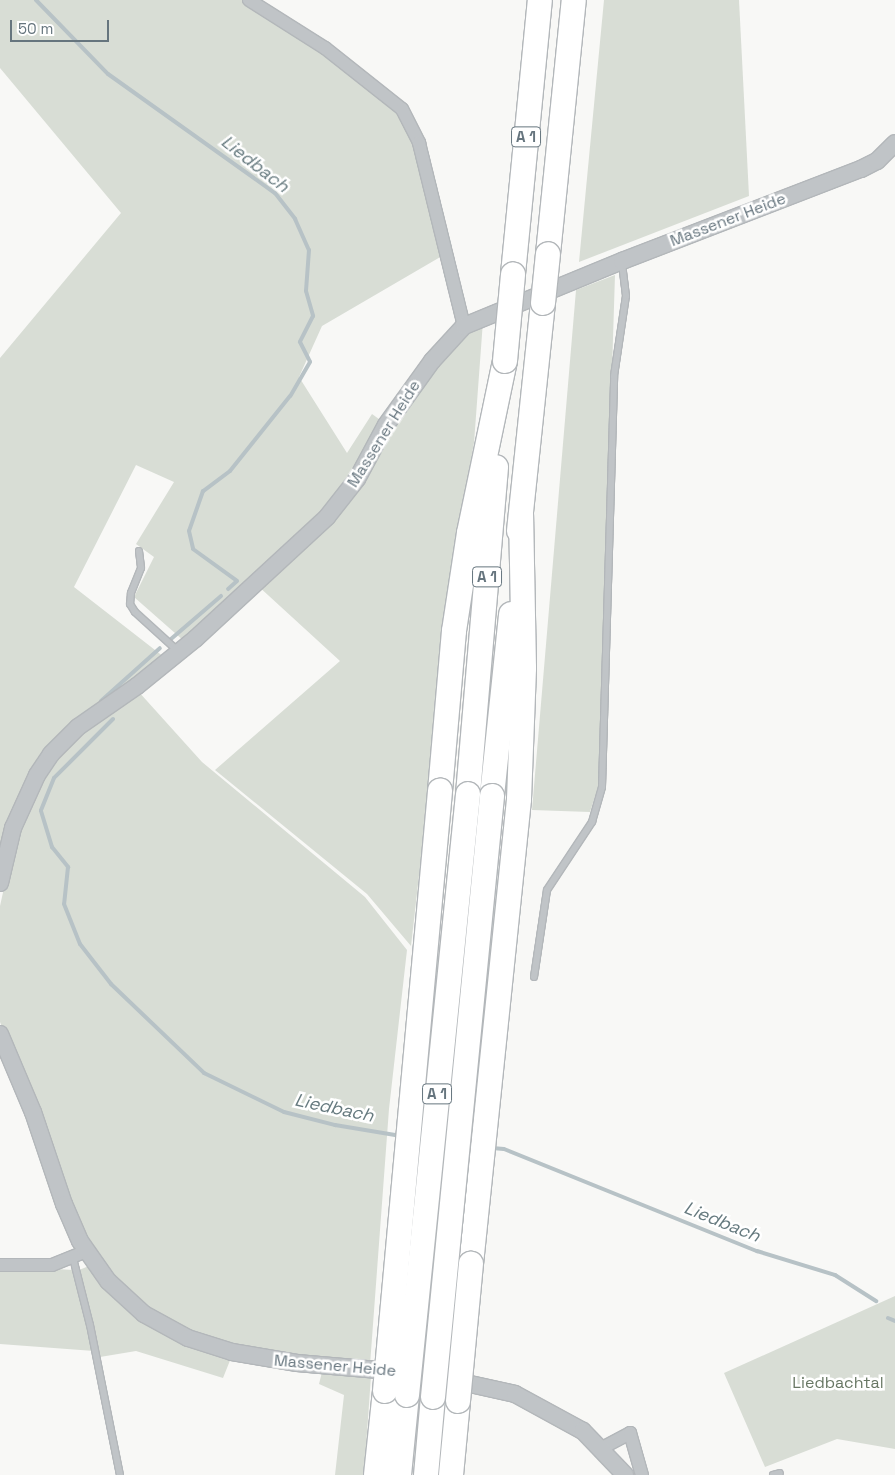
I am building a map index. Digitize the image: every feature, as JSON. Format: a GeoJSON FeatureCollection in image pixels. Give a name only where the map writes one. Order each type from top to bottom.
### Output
{"type":"FeatureCollection","features":[{"type":"Feature","properties":{"kind":"highway","name":"A 1"},"geometry":{"type":"LineString","coordinates":[[399,1475],[396,1393],[468,794],[505,360],[540,0]]}},
{"type":"Feature","properties":{"kind":"highway","name":"A 1"},"geometry":{"type":"LineString","coordinates":[[426,1475],[492,796],[574,0]]}},
{"type":"Feature","properties":{"kind":"highway"},"geometry":{"type":"LineString","coordinates":[[376,1475],[396,1393],[440,791],[454,631],[469,533],[505,360]]}},
{"type":"Feature","properties":{"kind":"highway"},"geometry":{"type":"LineString","coordinates":[[451,1475],[519,799],[524,668],[521,515]]}},
{"type":"Feature","properties":{"kind":"street"},"geometry":{"type":"LineString","coordinates":[[249,0],[325,48],[402,109],[419,143],[464,326]]}},
{"type":"Feature","properties":{"kind":"street","name":"Massener Heide"},"geometry":{"type":"LineString","coordinates":[[0,883],[13,828],[37,775],[51,754],[78,727],[179,652],[344,498],[403,401],[432,361],[464,326],[622,261],[861,169],[877,161],[895,143]]}},
{"type":"Feature","properties":{"kind":"street","name":"Massener Heide"},"geometry":{"type":"LineString","coordinates":[[0,1034],[33,1112],[80,1255],[131,1304],[160,1325],[188,1338],[264,1359],[425,1374],[490,1386],[536,1403],[563,1418],[602,1448],[625,1475]]}},
{"type":"Feature","properties":{"kind":"street"},"geometry":{"type":"LineString","coordinates":[[0,1264],[37,1266],[80,1255]]}},
{"type":"Feature","properties":{"kind":"street"},"geometry":{"type":"LineString","coordinates":[[602,1448],[630,1433],[642,1475]]}},
{"type":"Feature","properties":{"kind":"lane"},"geometry":{"type":"LineString","coordinates":[[534,977],[547,890],[592,822],[602,787],[614,376],[626,296],[622,261]]}},
{"type":"Feature","properties":{"kind":"lane"},"geometry":{"type":"LineString","coordinates":[[139,550],[141,568],[131,593],[130,604],[135,612],[179,652]]}},
{"type":"Feature","properties":{"kind":"lane","name":"Massener Heide"},"geometry":{"type":"LineString","coordinates":[[80,1255],[90,1325],[120,1475]]}},
{"type":"Feature","properties":{"kind":"green space"},"geometry":{"type":"Polygon","coordinates":[[[0,0],[243,0],[323,50],[400,110],[408,127],[442,256],[322,326],[299,377],[347,453],[372,414],[383,422],[341,495],[184,641],[134,597],[154,557],[136,544],[174,482],[136,465],[74,587],[164,657],[46,750],[0,864],[0,358],[121,213],[0,68],[0,0]]]}},
{"type":"Feature","properties":{"kind":"green space"},"geometry":{"type":"Polygon","coordinates":[[[604,0],[739,0],[749,196],[579,262],[604,0]]]}},
{"type":"Feature","properties":{"kind":"green space"},"geometry":{"type":"Polygon","coordinates":[[[615,275],[599,784],[590,812],[532,810],[576,290],[615,275]]]}},
{"type":"Feature","properties":{"kind":"green space"},"geometry":{"type":"Polygon","coordinates":[[[483,321],[474,443],[458,532],[411,946],[367,894],[215,770],[340,661],[257,585],[329,521],[390,428],[449,348],[483,321]]]}},
{"type":"Feature","properties":{"kind":"green space"},"geometry":{"type":"Polygon","coordinates":[[[138,691],[202,762],[365,897],[407,950],[389,1109],[370,1365],[265,1353],[190,1332],[147,1308],[121,1286],[89,1248],[0,1022],[0,906],[17,829],[41,778],[81,732],[138,691]]]}},
{"type":"Feature","properties":{"kind":"green space"},"geometry":{"type":"Polygon","coordinates":[[[0,1266],[74,1270],[94,1351],[0,1344],[0,1266]]]}},
{"type":"Feature","properties":{"kind":"green space"},"geometry":{"type":"Polygon","coordinates":[[[89,1266],[139,1319],[162,1333],[231,1358],[223,1378],[136,1351],[100,1357],[79,1270],[89,1266]]]}},
{"type":"Feature","properties":{"kind":"green space","name":"Liedbachtal"},"geometry":{"type":"Polygon","coordinates":[[[895,1296],[895,1449],[837,1439],[765,1467],[724,1373],[895,1296]]]}},
{"type":"Feature","properties":{"kind":"green space"},"geometry":{"type":"Polygon","coordinates":[[[322,1372],[371,1376],[364,1475],[335,1475],[344,1395],[319,1384],[322,1372]]]}},
{"type":"Feature","properties":{"kind":"waterway","name":"Liedbach"},"geometry":{"type":"LineString","coordinates":[[36,0],[108,74],[275,193],[295,219],[309,250],[306,291],[313,316],[300,342],[310,362],[290,396],[230,471],[203,491],[189,531],[193,549],[237,581],[228,589]]}},
{"type":"Feature","properties":{"kind":"waterway","name":"Liedbach"},"geometry":{"type":"LineString","coordinates":[[171,639],[221,596]]}},
{"type":"Feature","properties":{"kind":"waterway","name":"Liedbach"},"geometry":{"type":"LineString","coordinates":[[101,701],[160,648]]}},
{"type":"Feature","properties":{"kind":"waterway","name":"Liedbach"},"geometry":{"type":"LineString","coordinates":[[113,719],[54,778],[41,811],[52,847],[68,867],[64,904],[80,944],[111,984],[204,1073],[284,1112],[335,1125],[401,1136]]}},
{"type":"Feature","properties":{"kind":"waterway","name":"Liedbach"},"geometry":{"type":"LineString","coordinates":[[492,1148],[504,1149],[757,1251],[835,1275],[876,1301]]}},
{"type":"Feature","properties":{"kind":"waterway","name":"Liedbach"},"geometry":{"type":"LineString","coordinates":[[888,1318],[895,1321]]}}]}
